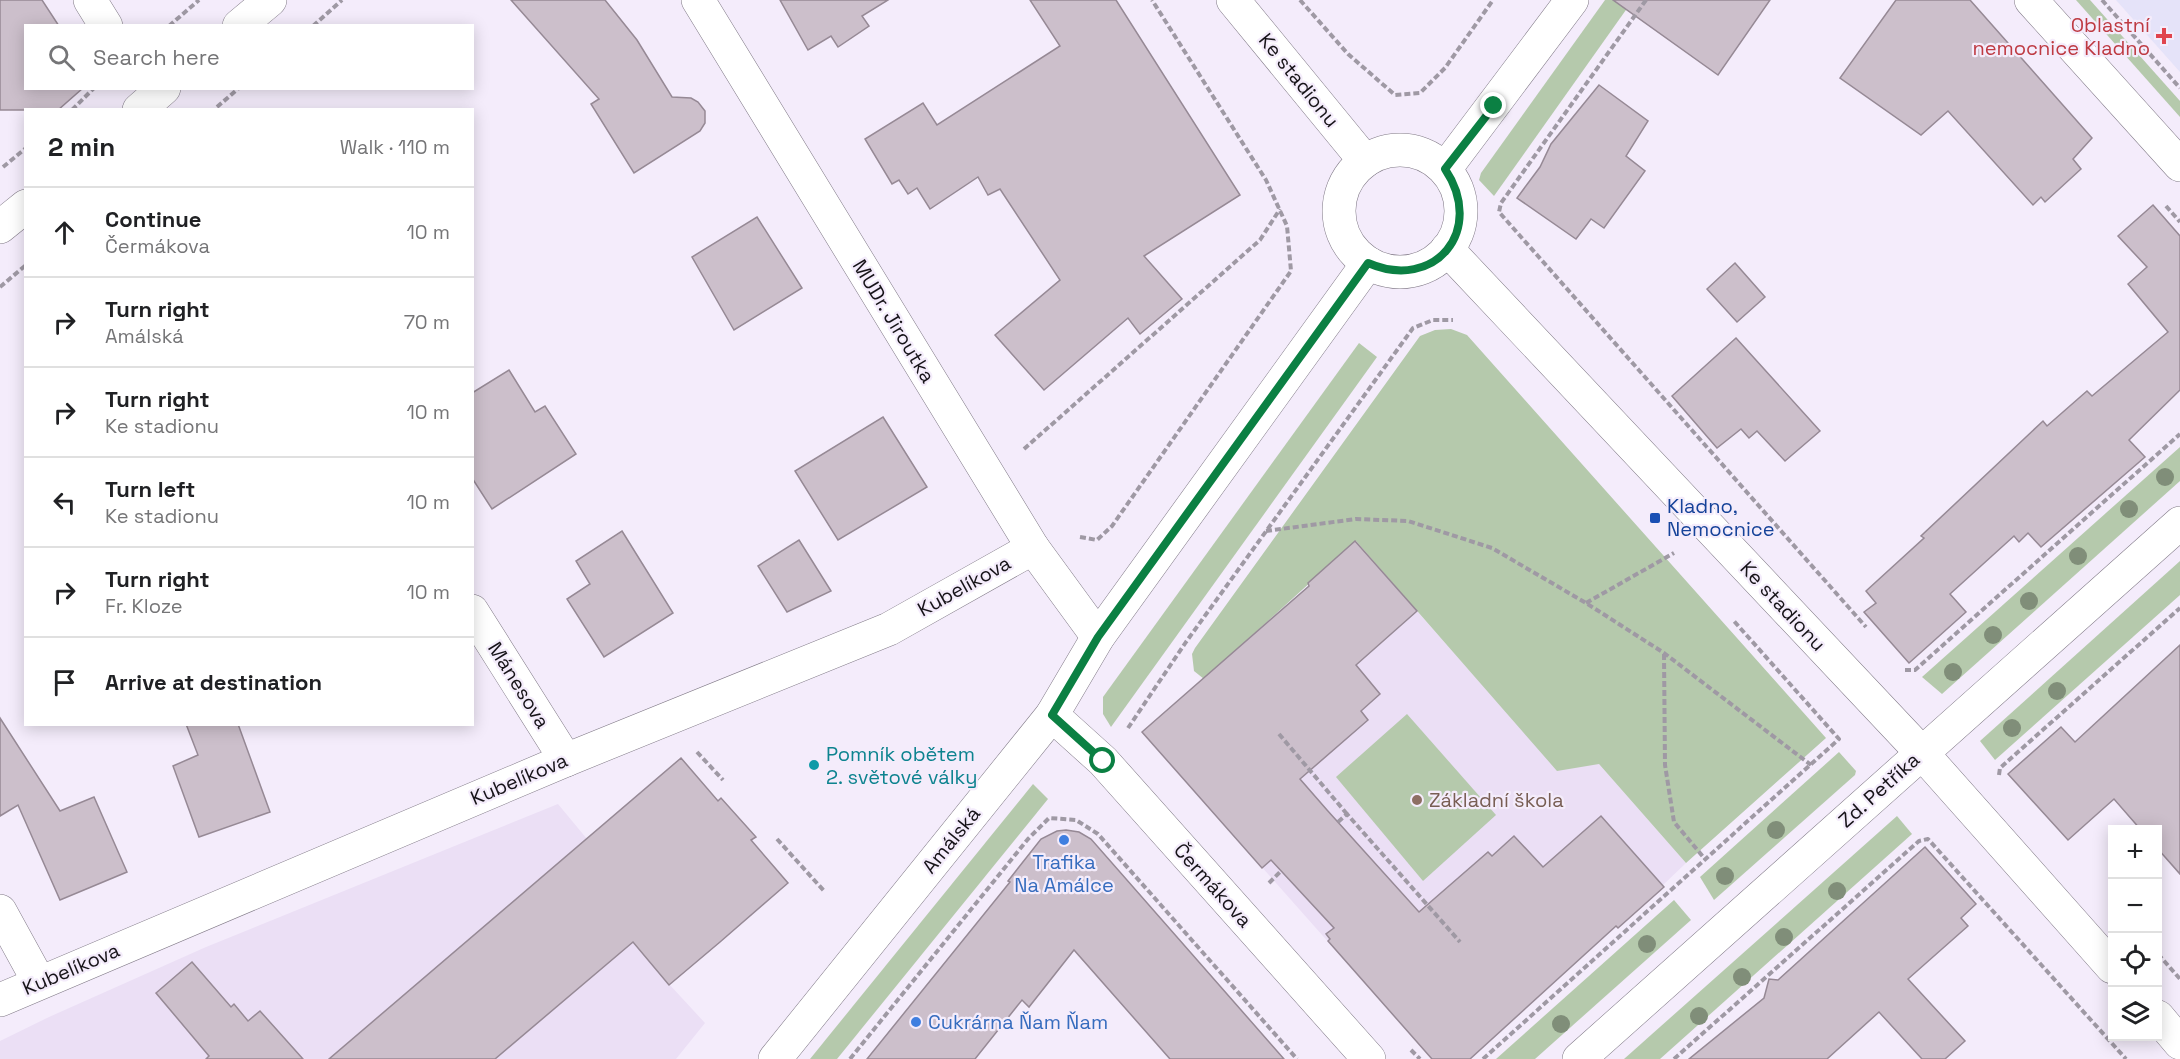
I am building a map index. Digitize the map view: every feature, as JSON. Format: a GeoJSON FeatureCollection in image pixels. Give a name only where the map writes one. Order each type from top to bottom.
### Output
{"type":"FeatureCollection","features":[{"type":"Feature","properties":{"kind":"street"},"geometry":{"type":"LineString","coordinates":[[90,0],[105,24]]}},
{"type":"Feature","properties":{"kind":"street"},"geometry":{"type":"LineString","coordinates":[[241,24],[270,0]]}},
{"type":"Feature","properties":{"kind":"street","name":"MUDr. Jiroutka"},"geometry":{"type":"LineString","coordinates":[[698,0],[1033,548],[1098,637]]}},
{"type":"Feature","properties":{"kind":"street","name":"Ke stadionu"},"geometry":{"type":"LineString","coordinates":[[1233,0],[1365,160]]}},
{"type":"Feature","properties":{"kind":"street"},"geometry":{"type":"LineString","coordinates":[[1445,169],[1572,0]]}},
{"type":"Feature","properties":{"kind":"street"},"geometry":{"type":"LineString","coordinates":[[2031,0],[2180,165]]}},
{"type":"Feature","properties":{"kind":"street"},"geometry":{"type":"LineString","coordinates":[[1407,151],[1431,158],[1445,169],[1455,184],[1460,200],[1461,218],[1448,249],[1434,261],[1402,272],[1384,270],[1368,263],[1355,252],[1345,238],[1340,221],[1339,204],[1343,187],[1352,172],[1365,160],[1381,153],[1407,151]]}},
{"type":"Feature","properties":{"kind":"street"},"geometry":{"type":"LineString","coordinates":[[0,227],[24,208]]}},
{"type":"Feature","properties":{"kind":"street","name":"Ke stadionu"},"geometry":{"type":"LineString","coordinates":[[1448,249],[1921,752],[2108,962]]}},
{"type":"Feature","properties":{"kind":"street","name":"Amálská"},"geometry":{"type":"LineString","coordinates":[[775,1059],[1052,715],[1098,637],[1368,263]]}},
{"type":"Feature","properties":{"kind":"street","name":"Zd. Petříka"},"geometry":{"type":"LineString","coordinates":[[1579,1059],[2180,523]]}},
{"type":"Feature","properties":{"kind":"street","name":"Kubelíkova"},"geometry":{"type":"LineString","coordinates":[[0,1000],[566,759],[890,629],[1033,548]]}},
{"type":"Feature","properties":{"kind":"street","name":"Mánesova"},"geometry":{"type":"LineString","coordinates":[[474,614],[566,759]]}},
{"type":"Feature","properties":{"kind":"street","name":"Čermákova"},"geometry":{"type":"LineString","coordinates":[[1052,715],[1103,761],[1369,1059]]}},
{"type":"Feature","properties":{"kind":"street"},"geometry":{"type":"LineString","coordinates":[[0,911],[39,982]]}},
{"type":"Feature","properties":{"kind":"street"},"geometry":{"type":"LineString","coordinates":[[2162,1022],[2180,1042]]}},
{"type":"Feature","properties":{"kind":"path"},"geometry":{"type":"LineString","coordinates":[[171,24],[199,0]]}},
{"type":"Feature","properties":{"kind":"path"},"geometry":{"type":"LineString","coordinates":[[314,24],[342,0]]}},
{"type":"Feature","properties":{"kind":"path"},"geometry":{"type":"LineString","coordinates":[[1079,537],[1097,540],[1112,526],[1291,271],[1287,226],[1266,180],[1152,0]]}},
{"type":"Feature","properties":{"kind":"path"},"geometry":{"type":"LineString","coordinates":[[1300,0],[1348,54],[1395,95],[1420,93],[1445,68],[1493,0]]}},
{"type":"Feature","properties":{"kind":"path"},"geometry":{"type":"LineString","coordinates":[[1646,0],[1501,203],[1499,212],[1871,632]]}},
{"type":"Feature","properties":{"kind":"path"},"geometry":{"type":"LineString","coordinates":[[2103,0],[2180,88]]}},
{"type":"Feature","properties":{"kind":"path"},"geometry":{"type":"LineString","coordinates":[[74,108],[92,90]]}},
{"type":"Feature","properties":{"kind":"path"},"geometry":{"type":"LineString","coordinates":[[217,107],[237,90]]}},
{"type":"Feature","properties":{"kind":"path"},"geometry":{"type":"LineString","coordinates":[[0,170],[24,150]]}},
{"type":"Feature","properties":{"kind":"path"},"geometry":{"type":"LineString","coordinates":[[1024,449],[1260,240],[1280,208]]}},
{"type":"Feature","properties":{"kind":"path"},"geometry":{"type":"LineString","coordinates":[[0,287],[24,267]]}},
{"type":"Feature","properties":{"kind":"path"},"geometry":{"type":"LineString","coordinates":[[1131,734],[1127,729],[1265,531],[1413,328],[1433,321],[1454,320],[1464,325]]}},
{"type":"Feature","properties":{"kind":"path"},"geometry":{"type":"LineString","coordinates":[[1902,667],[1907,671],[1915,670],[2180,434]]}},
{"type":"Feature","properties":{"kind":"path"},"geometry":{"type":"LineString","coordinates":[[1265,531],[1356,519],[1408,521],[1492,548],[1586,603],[1664,653],[1811,765]]}},
{"type":"Feature","properties":{"kind":"path"},"geometry":{"type":"LineString","coordinates":[[1666,544],[1682,562]]}},
{"type":"Feature","properties":{"kind":"path"},"geometry":{"type":"LineString","coordinates":[[1586,603],[1674,553]]}},
{"type":"Feature","properties":{"kind":"path"},"geometry":{"type":"LineString","coordinates":[[2001,778],[2000,768],[2180,608]]}},
{"type":"Feature","properties":{"kind":"path"},"geometry":{"type":"LineString","coordinates":[[1483,1059],[1839,739],[1729,615]]}},
{"type":"Feature","properties":{"kind":"path"},"geometry":{"type":"LineString","coordinates":[[1664,653],[1665,765],[1674,822],[1705,859]]}},
{"type":"Feature","properties":{"kind":"path"},"geometry":{"type":"LineString","coordinates":[[1279,734],[1460,942]]}},
{"type":"Feature","properties":{"kind":"path"},"geometry":{"type":"LineString","coordinates":[[1338,822],[1347,814]]}},
{"type":"Feature","properties":{"kind":"path"},"geometry":{"type":"LineString","coordinates":[[850,1059],[1028,839],[1049,818],[1076,820],[1098,834],[1297,1059]]}},
{"type":"Feature","properties":{"kind":"path"},"geometry":{"type":"LineString","coordinates":[[777,839],[825,892]]}},
{"type":"Feature","properties":{"kind":"path"},"geometry":{"type":"LineString","coordinates":[[1674,1059],[1923,839],[1933,842],[2126,1059]]}},
{"type":"Feature","properties":{"kind":"path"},"geometry":{"type":"LineString","coordinates":[[1266,886],[1281,871]]}},
{"type":"Feature","properties":{"kind":"path"},"geometry":{"type":"LineString","coordinates":[[2162,960],[2180,980]]}},
{"type":"Feature","properties":{"kind":"path"},"geometry":{"type":"LineString","coordinates":[[1404,1042],[1420,1059]]}},
{"type":"Feature","properties":{"kind":"shaded area","name":"Oblastní nemocnice Kladno"},"geometry":{"type":"Polygon","coordinates":[[[2116,0],[2180,0],[2180,72],[2116,0]]]}},
{"type":"Feature","properties":{"kind":"shaded area","name":"Základní škola"},"geometry":{"type":"Polygon","coordinates":[[[1355,541],[1508,714],[1599,764],[1686,863],[1663,885],[1664,887],[1618,928],[1616,926],[1470,1059],[1432,1059],[1142,732],[1309,586],[1308,583],[1355,541]]]}},
{"type":"Feature","properties":{"kind":"shaded area"},"geometry":{"type":"Polygon","coordinates":[[[681,758],[717,800],[721,798],[756,837],[752,840],[788,883],[669,984],[705,1023],[676,1059],[0,1059],[0,1041],[49,1017],[206,947],[558,804],[587,839],[681,758]]]}},
{"type":"Feature","properties":{"kind":"green space"},"geometry":{"type":"Polygon","coordinates":[[[1605,0],[1633,0],[1494,196],[1479,180],[1481,173],[1605,0]]]}},
{"type":"Feature","properties":{"kind":"green space"},"geometry":{"type":"Polygon","coordinates":[[[2076,0],[2090,0],[2180,101],[2180,117],[2076,0]]]}},
{"type":"Feature","properties":{"kind":"green space"},"geometry":{"type":"Polygon","coordinates":[[[1451,329],[1467,335],[1826,738],[1686,863],[1599,764],[1557,771],[1356,541],[1204,679],[1194,671],[1192,654],[1195,648],[1420,336],[1435,330],[1451,329]]]}},
{"type":"Feature","properties":{"kind":"green space"},"geometry":{"type":"Polygon","coordinates":[[[1359,343],[1377,357],[1111,727],[1103,714],[1103,697],[1359,343]]]}},
{"type":"Feature","properties":{"kind":"green space"},"geometry":{"type":"Polygon","coordinates":[[[2180,447],[2180,481],[1942,694],[1922,677],[2180,447]]]}},
{"type":"Feature","properties":{"kind":"green space"},"geometry":{"type":"Polygon","coordinates":[[[2180,561],[2180,595],[1995,760],[1980,741],[2180,561]]]}},
{"type":"Feature","properties":{"kind":"green space"},"geometry":{"type":"Polygon","coordinates":[[[1407,714],[1496,815],[1423,881],[1336,777],[1407,714]]]}},
{"type":"Feature","properties":{"kind":"green space"},"geometry":{"type":"Polygon","coordinates":[[[1839,752],[1856,771],[1855,775],[1714,900],[1700,877],[1839,752]]]}},
{"type":"Feature","properties":{"kind":"green space"},"geometry":{"type":"Polygon","coordinates":[[[1033,784],[1048,799],[837,1059],[810,1059],[1033,784]]]}},
{"type":"Feature","properties":{"kind":"green space"},"geometry":{"type":"Polygon","coordinates":[[[1897,816],[1912,834],[1660,1059],[1624,1059],[1897,816]]]}},
{"type":"Feature","properties":{"kind":"green space"},"geometry":{"type":"Polygon","coordinates":[[[1674,900],[1691,920],[1535,1059],[1496,1059],[1674,900]]]}},
{"type":"Feature","properties":{"kind":"building"},"geometry":{"type":"Polygon","coordinates":[[[0,0],[42,0],[58,24],[24,24],[24,90],[81,90],[60,108],[0,110],[0,0]]]}},
{"type":"Feature","properties":{"kind":"building"},"geometry":{"type":"Polygon","coordinates":[[[511,0],[605,0],[637,40],[672,97],[691,98],[698,102],[705,111],[705,123],[700,131],[634,173],[591,104],[599,99],[511,0]]]}},
{"type":"Feature","properties":{"kind":"building"},"geometry":{"type":"Polygon","coordinates":[[[780,0],[888,0],[862,16],[869,26],[838,47],[831,36],[808,50],[780,0]]]}},
{"type":"Feature","properties":{"kind":"building"},"geometry":{"type":"Polygon","coordinates":[[[1030,0],[1116,0],[1240,195],[1144,256],[1182,299],[1140,334],[1128,318],[1044,390],[995,335],[1060,280],[1000,189],[988,195],[978,177],[930,209],[917,188],[908,194],[899,180],[892,184],[865,139],[923,103],[937,125],[1060,46],[1030,0]]]}},
{"type":"Feature","properties":{"kind":"building"},"geometry":{"type":"Polygon","coordinates":[[[1613,0],[1770,0],[1718,75],[1613,0]]]}},
{"type":"Feature","properties":{"kind":"building"},"geometry":{"type":"Polygon","coordinates":[[[1896,0],[1970,0],[2092,138],[2073,159],[2081,169],[2045,202],[2041,197],[2033,205],[1948,111],[1921,135],[1840,78],[1896,0]]]}},
{"type":"Feature","properties":{"kind":"building"},"geometry":{"type":"Polygon","coordinates":[[[1599,85],[1648,121],[1626,156],[1645,171],[1604,228],[1591,219],[1576,239],[1517,198],[1540,167],[1551,144],[1599,85]]]}},
{"type":"Feature","properties":{"kind":"building"},"geometry":{"type":"Polygon","coordinates":[[[2153,205],[2180,236],[2180,390],[2129,440],[2145,457],[2041,547],[2028,533],[2019,542],[2014,536],[1950,594],[1966,612],[1909,663],[1864,612],[1876,603],[1866,591],[1924,538],[1921,536],[2043,421],[2047,426],[2087,391],[2092,396],[2168,332],[2128,284],[2147,267],[2118,236],[2153,205]]]}},
{"type":"Feature","properties":{"kind":"building"},"geometry":{"type":"Polygon","coordinates":[[[757,217],[802,288],[734,330],[692,257],[757,217]]]}},
{"type":"Feature","properties":{"kind":"building"},"geometry":{"type":"Polygon","coordinates":[[[1735,263],[1765,297],[1737,322],[1707,289],[1735,263]]]}},
{"type":"Feature","properties":{"kind":"building"},"geometry":{"type":"Polygon","coordinates":[[[1736,338],[1820,431],[1785,461],[1757,431],[1749,438],[1741,429],[1717,448],[1672,396],[1736,338]]]}},
{"type":"Feature","properties":{"kind":"building"},"geometry":{"type":"Polygon","coordinates":[[[509,370],[535,412],[545,406],[576,454],[492,509],[474,481],[474,392],[509,370]]]}},
{"type":"Feature","properties":{"kind":"building"},"geometry":{"type":"Polygon","coordinates":[[[883,417],[927,487],[838,540],[795,471],[883,417]]]}},
{"type":"Feature","properties":{"kind":"building"},"geometry":{"type":"Polygon","coordinates":[[[622,531],[673,613],[604,657],[567,599],[590,584],[576,561],[622,531]]]}},
{"type":"Feature","properties":{"kind":"building"},"geometry":{"type":"Polygon","coordinates":[[[799,540],[831,591],[787,612],[758,566],[799,540]]]}},
{"type":"Feature","properties":{"kind":"building","name":"Základní škola"},"geometry":{"type":"Polygon","coordinates":[[[1355,541],[1417,611],[1356,665],[1380,694],[1361,711],[1368,720],[1300,779],[1327,810],[1419,912],[1488,852],[1492,856],[1514,836],[1543,867],[1601,816],[1664,887],[1618,928],[1616,926],[1470,1059],[1432,1059],[1328,941],[1330,939],[1326,934],[1334,928],[1271,860],[1262,868],[1142,732],[1309,586],[1308,583],[1355,541]]]}},
{"type":"Feature","properties":{"kind":"building"},"geometry":{"type":"Polygon","coordinates":[[[2180,645],[2180,874],[2162,854],[2162,825],[2137,825],[2114,799],[2068,840],[2008,774],[2061,727],[2075,742],[2180,645]]]}},
{"type":"Feature","properties":{"kind":"building"},"geometry":{"type":"Polygon","coordinates":[[[0,718],[60,811],[94,797],[127,872],[60,900],[18,805],[0,816],[0,718]]]}},
{"type":"Feature","properties":{"kind":"building"},"geometry":{"type":"Polygon","coordinates":[[[187,726],[239,726],[270,812],[199,837],[173,766],[198,755],[187,726]]]}},
{"type":"Feature","properties":{"kind":"building"},"geometry":{"type":"Polygon","coordinates":[[[681,758],[718,801],[721,798],[756,837],[751,840],[788,883],[720,942],[669,985],[633,942],[495,1059],[329,1059],[681,758]]]}},
{"type":"Feature","properties":{"kind":"building"},"geometry":{"type":"Polygon","coordinates":[[[1057,831],[1079,832],[1091,839],[1284,1059],[1170,1059],[1074,950],[1029,1007],[1022,1000],[975,1059],[867,1059],[1010,882],[1008,881],[1041,839],[1057,831]]]}},
{"type":"Feature","properties":{"kind":"building"},"geometry":{"type":"Polygon","coordinates":[[[1925,847],[1976,904],[1961,918],[1968,926],[1908,979],[1965,1041],[1945,1059],[1922,1059],[1879,1012],[1827,1059],[1689,1059],[1764,998],[1769,979],[1778,980],[1925,847]]]}},
{"type":"Feature","properties":{"kind":"building"},"geometry":{"type":"Polygon","coordinates":[[[192,962],[231,1007],[234,1004],[248,1021],[260,1011],[303,1059],[206,1059],[209,1056],[156,993],[192,962]]]}},
{"type":"Feature","properties":{"kind":"place","name":"Oblastní nemocnice Kladno"},"geometry":{"type":"Point","coordinates":[2164,36]}},
{"type":"Feature","properties":{"kind":"place","name":"Kladno, Nemocnice"},"geometry":{"type":"Point","coordinates":[1655,518]}},
{"type":"Feature","properties":{"kind":"place","name":"Pomník obětem 2. světové války"},"geometry":{"type":"Point","coordinates":[814,765]}},
{"type":"Feature","properties":{"kind":"place","name":"Základní škola"},"geometry":{"type":"Point","coordinates":[1417,800]}},
{"type":"Feature","properties":{"kind":"place","name":"Trafika Na Amálce"},"geometry":{"type":"Point","coordinates":[1064,840]}},
{"type":"Feature","properties":{"kind":"place","name":"Cukrárna Ňam Ňam"},"geometry":{"type":"Point","coordinates":[916,1022]}},
{"type":"Feature","properties":{"kind":"route"},"geometry":{"type":"LineString","coordinates":[[1103,761],[1052,715],[1098,637],[1368,263],[1384,270],[1402,272],[1434,261],[1448,249],[1461,218],[1460,200],[1455,184],[1445,169],[1494,106]]}}]}
